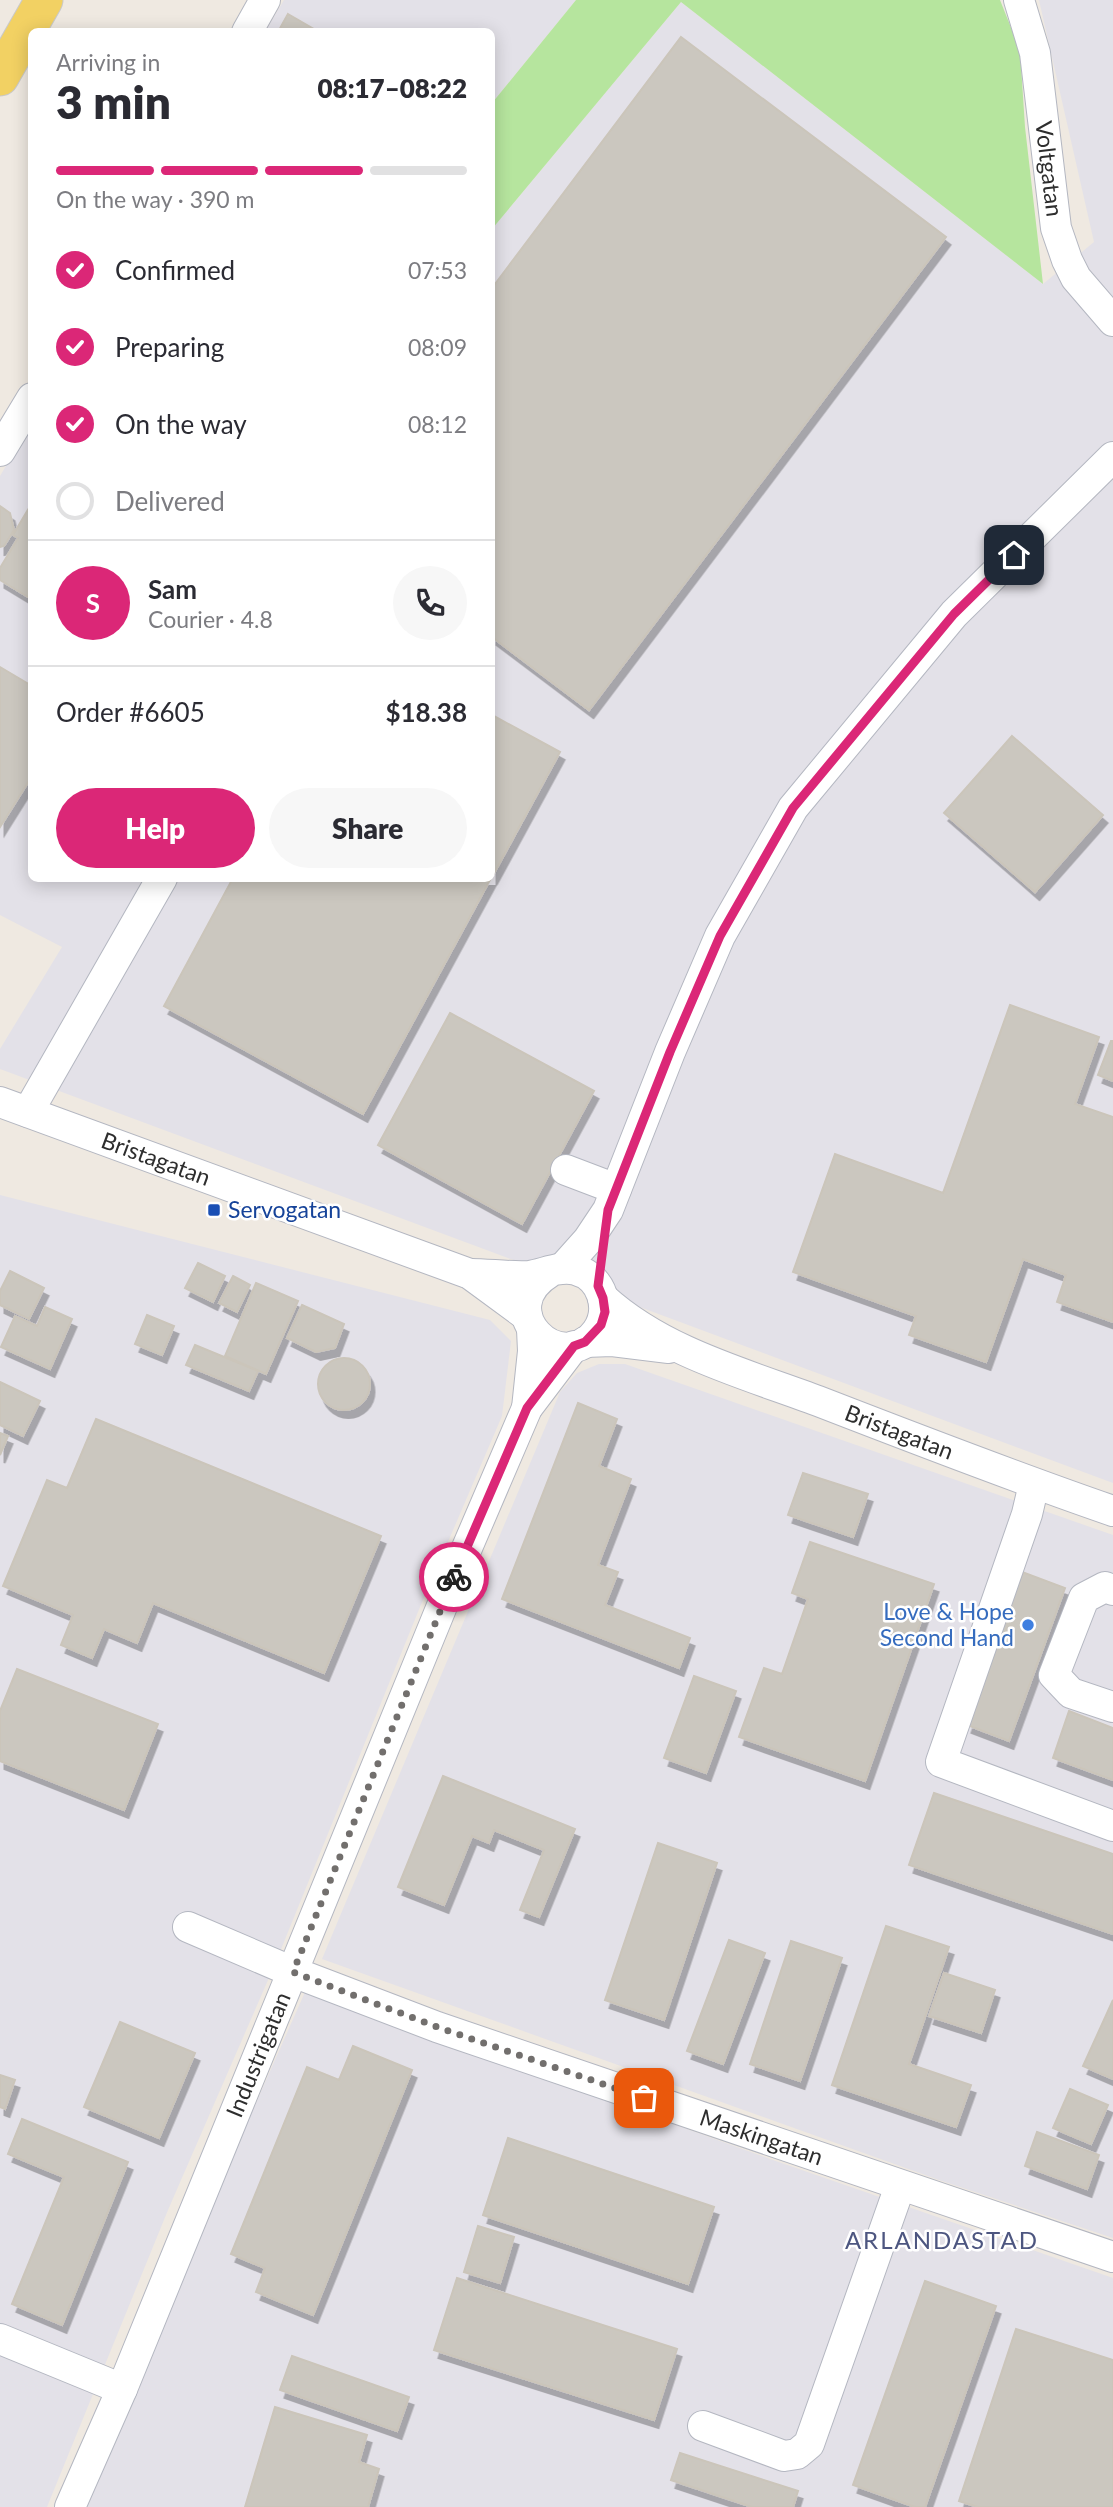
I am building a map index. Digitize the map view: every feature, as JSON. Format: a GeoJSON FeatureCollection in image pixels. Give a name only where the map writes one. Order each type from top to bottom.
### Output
{"type":"FeatureCollection","features":[{"type":"Feature","properties":{"kind":"main road"},"geometry":{"type":"LineString","coordinates":[[0,77],[44,0]]}},
{"type":"Feature","properties":{"kind":"street"},"geometry":{"type":"LineString","coordinates":[[249,28],[265,0]]}},
{"type":"Feature","properties":{"kind":"street","name":"Voltgatan"},"geometry":{"type":"LineString","coordinates":[[1019,0],[1035,53],[1056,228],[1076,278],[1113,321]]}},
{"type":"Feature","properties":{"kind":"street"},"geometry":{"type":"LineString","coordinates":[[0,451],[28,405]]}},
{"type":"Feature","properties":{"kind":"street"},"geometry":{"type":"LineString","coordinates":[[529,1323],[526,1303],[530,1290],[538,1279],[556,1270],[587,1240],[612,1200],[670,1052],[720,936],[793,808],[954,614],[1113,457]]}},
{"type":"Feature","properties":{"kind":"street"},"geometry":{"type":"LineString","coordinates":[[14,1107],[159,882]]}},
{"type":"Feature","properties":{"kind":"street","name":"Bristagatan"},"geometry":{"type":"LineString","coordinates":[[14,1107],[470,1274],[528,1276],[556,1270],[576,1270],[588,1276],[633,1322],[686,1351],[1034,1484],[1113,1511]]}},
{"type":"Feature","properties":{"kind":"street"},"geometry":{"type":"LineString","coordinates":[[566,1170],[612,1200]]}},
{"type":"Feature","properties":{"kind":"street"},"geometry":{"type":"LineString","coordinates":[[579,1344],[601,1325],[605,1312],[601,1292],[612,1200]]}},
{"type":"Feature","properties":{"kind":"street","name":"Bristagatan"},"geometry":{"type":"LineString","coordinates":[[470,1274],[550,1344],[561,1347],[612,1341],[686,1351]]}},
{"type":"Feature","properties":{"kind":"street","name":"Industrigatan"},"geometry":{"type":"LineString","coordinates":[[527,1408],[533,1351],[529,1323]]}},
{"type":"Feature","properties":{"kind":"street","name":"Industrigatan"},"geometry":{"type":"LineString","coordinates":[[70,2507],[122,2389],[442,1606],[527,1408],[579,1344]]}},
{"type":"Feature","properties":{"kind":"street"},"geometry":{"type":"LineString","coordinates":[[1034,1484],[1027,1514],[941,1762],[1113,1826]]}},
{"type":"Feature","properties":{"kind":"street"},"geometry":{"type":"LineString","coordinates":[[1113,1590],[1105,1587],[1084,1598],[1054,1675],[1071,1693],[1113,1707]]}},
{"type":"Feature","properties":{"kind":"street","name":"Maskingatan"},"geometry":{"type":"LineString","coordinates":[[188,1927],[293,1972],[437,2027],[1113,2257]]}},
{"type":"Feature","properties":{"kind":"street"},"geometry":{"type":"LineString","coordinates":[[702,2426],[784,2456],[797,2454],[809,2444],[900,2186]]}},
{"type":"Feature","properties":{"kind":"street"},"geometry":{"type":"LineString","coordinates":[[0,2339],[122,2389]]}},
{"type":"Feature","properties":{"kind":"shaded area"},"geometry":{"type":"Polygon","coordinates":[[[284,0],[576,0],[495,99],[495,28],[267,28],[284,0]]]}},
{"type":"Feature","properties":{"kind":"shaded area"},"geometry":{"type":"Polygon","coordinates":[[[1039,0],[1113,0],[1113,1483],[0,1069],[0,1049],[62,947],[0,915],[0,476],[28,428],[28,882],[495,882],[495,225],[681,2],[1043,284],[1094,242],[1039,0]]]}},
{"type":"Feature","properties":{"kind":"shaded area"},"geometry":{"type":"Polygon","coordinates":[[[0,1195],[490,1320],[511,1341],[502,1416],[420,1607],[275,1964],[168,2210],[47,2507],[0,2507],[0,1195]]]}},
{"type":"Feature","properties":{"kind":"shaded area"},"geometry":{"type":"Polygon","coordinates":[[[599,1364],[625,1364],[1113,1535],[1113,2238],[939,2180],[322,1959],[560,1392],[577,1373],[599,1364]]]}},
{"type":"Feature","properties":{"kind":"shaded area"},"geometry":{"type":"Polygon","coordinates":[[[305,1992],[773,2160],[1113,2278],[1113,2507],[87,2507],[128,2393],[305,1992]]]}},
{"type":"Feature","properties":{"kind":"green space"},"geometry":{"type":"Polygon","coordinates":[[[576,0],[1000,0],[1020,50],[1025,127],[1043,284],[681,2],[495,225],[495,99],[576,0]]]}},
{"type":"Feature","properties":{"kind":"building"},"geometry":{"type":"Polygon","coordinates":[[[288,14],[312,28],[280,28],[288,14]]]}},
{"type":"Feature","properties":{"kind":"building"},"geometry":{"type":"Polygon","coordinates":[[[681,37],[946,237],[589,710],[495,639],[495,284],[681,37]]]}},
{"type":"Feature","properties":{"kind":"building"},"geometry":{"type":"Polygon","coordinates":[[[0,506],[10,513],[14,530],[4,546],[0,547],[0,506]]]}},
{"type":"Feature","properties":{"kind":"building"},"geometry":{"type":"Polygon","coordinates":[[[28,510],[28,597],[0,580],[0,568],[18,538],[13,535],[28,510]]]}},
{"type":"Feature","properties":{"kind":"building"},"geometry":{"type":"Polygon","coordinates":[[[0,667],[28,684],[28,782],[0,827],[0,667]]]}},
{"type":"Feature","properties":{"kind":"building"},"geometry":{"type":"Polygon","coordinates":[[[495,717],[560,752],[495,871],[495,717]]]}},
{"type":"Feature","properties":{"kind":"building"},"geometry":{"type":"Polygon","coordinates":[[[1012,736],[1103,815],[1035,892],[944,813],[1012,736]]]}},
{"type":"Feature","properties":{"kind":"building"},"geometry":{"type":"Polygon","coordinates":[[[231,882],[489,882],[363,1114],[164,1006],[231,882]]]}},
{"type":"Feature","properties":{"kind":"building"},"geometry":{"type":"Polygon","coordinates":[[[1010,1005],[1099,1037],[1075,1104],[1113,1117],[1113,1322],[1057,1302],[1066,1275],[1023,1259],[986,1362],[909,1335],[916,1316],[793,1272],[835,1154],[943,1193],[1010,1005]]]}},
{"type":"Feature","properties":{"kind":"building"},"geometry":{"type":"Polygon","coordinates":[[[450,1013],[594,1091],[522,1224],[378,1145],[450,1013]]]}},
{"type":"Feature","properties":{"kind":"building"},"geometry":{"type":"Polygon","coordinates":[[[1113,1041],[1113,1081],[1098,1075],[1113,1041]]]}},
{"type":"Feature","properties":{"kind":"building"},"geometry":{"type":"Polygon","coordinates":[[[198,1263],[225,1276],[213,1302],[185,1288],[198,1263]]]}},
{"type":"Feature","properties":{"kind":"building"},"geometry":{"type":"Polygon","coordinates":[[[10,1271],[44,1288],[29,1319],[0,1305],[0,1291],[10,1271]]]}},
{"type":"Feature","properties":{"kind":"building"},"geometry":{"type":"Polygon","coordinates":[[[233,1276],[250,1285],[237,1312],[219,1303],[233,1276]]]}},
{"type":"Feature","properties":{"kind":"building"},"geometry":{"type":"Polygon","coordinates":[[[256,1283],[298,1301],[266,1374],[225,1356],[256,1283]]]}},
{"type":"Feature","properties":{"kind":"building"},"geometry":{"type":"Polygon","coordinates":[[[302,1305],[344,1324],[335,1348],[316,1352],[287,1338],[302,1305]]]}},
{"type":"Feature","properties":{"kind":"building"},"geometry":{"type":"Polygon","coordinates":[[[45,1307],[72,1319],[50,1369],[1,1347],[15,1316],[37,1326],[45,1307]]]}},
{"type":"Feature","properties":{"kind":"building"},"geometry":{"type":"Polygon","coordinates":[[[147,1315],[174,1326],[162,1355],[135,1344],[147,1315]]]}},
{"type":"Feature","properties":{"kind":"building"},"geometry":{"type":"Polygon","coordinates":[[[195,1345],[258,1371],[249,1391],[186,1365],[195,1345]]]}},
{"type":"Feature","properties":{"kind":"building"},"geometry":{"type":"Polygon","coordinates":[[[344,1358],[354,1360],[362,1366],[368,1374],[368,1394],[362,1402],[354,1408],[344,1410],[334,1408],[326,1402],[320,1394],[318,1384],[320,1374],[326,1366],[334,1360],[344,1358]]]}},
{"type":"Feature","properties":{"kind":"building"},"geometry":{"type":"Polygon","coordinates":[[[0,1382],[40,1401],[23,1436],[0,1425],[0,1382]]]}},
{"type":"Feature","properties":{"kind":"building"},"geometry":{"type":"Polygon","coordinates":[[[578,1403],[617,1419],[599,1466],[631,1479],[598,1565],[618,1572],[605,1605],[690,1638],[679,1668],[502,1599],[578,1403]]]}},
{"type":"Feature","properties":{"kind":"building"},"geometry":{"type":"Polygon","coordinates":[[[96,1419],[381,1536],[324,1673],[153,1603],[137,1643],[104,1629],[92,1658],[61,1645],[73,1615],[3,1586],[47,1480],[67,1488],[96,1419]]]}},
{"type":"Feature","properties":{"kind":"building"},"geometry":{"type":"Polygon","coordinates":[[[0,1433],[8,1436],[0,1455],[0,1433]]]}},
{"type":"Feature","properties":{"kind":"building"},"geometry":{"type":"Polygon","coordinates":[[[803,1473],[868,1494],[853,1537],[788,1515],[803,1473]]]}},
{"type":"Feature","properties":{"kind":"building"},"geometry":{"type":"Polygon","coordinates":[[[810,1542],[934,1584],[865,1781],[739,1737],[764,1668],[782,1674],[808,1599],[792,1593],[810,1542]]]}},
{"type":"Feature","properties":{"kind":"building"},"geometry":{"type":"Polygon","coordinates":[[[1022,1572],[1065,1588],[1009,1741],[967,1725],[1022,1572]]]}},
{"type":"Feature","properties":{"kind":"building"},"geometry":{"type":"Polygon","coordinates":[[[17,1669],[158,1724],[124,1810],[0,1761],[0,1711],[17,1669]]]}},
{"type":"Feature","properties":{"kind":"building"},"geometry":{"type":"Polygon","coordinates":[[[694,1676],[736,1691],[706,1773],[664,1758],[694,1676]]]}},
{"type":"Feature","properties":{"kind":"building"},"geometry":{"type":"Polygon","coordinates":[[[1069,1711],[1113,1728],[1113,1780],[1053,1758],[1069,1711]]]}},
{"type":"Feature","properties":{"kind":"building"},"geometry":{"type":"Polygon","coordinates":[[[443,1776],[575,1829],[539,1917],[520,1910],[544,1850],[494,1830],[489,1843],[472,1836],[444,1905],[398,1887],[443,1776]]]}},
{"type":"Feature","properties":{"kind":"building"},"geometry":{"type":"Polygon","coordinates":[[[934,1793],[1113,1854],[1113,1934],[909,1865],[934,1793]]]}},
{"type":"Feature","properties":{"kind":"building"},"geometry":{"type":"Polygon","coordinates":[[[658,1843],[717,1863],[664,2020],[605,2000],[658,1843]]]}},
{"type":"Feature","properties":{"kind":"building"},"geometry":{"type":"Polygon","coordinates":[[[886,1926],[949,1947],[909,2064],[971,2085],[956,2127],[832,2085],[886,1926]]]}},
{"type":"Feature","properties":{"kind":"building"},"geometry":{"type":"Polygon","coordinates":[[[729,1940],[765,1953],[723,2064],[687,2051],[729,1940]]]}},
{"type":"Feature","properties":{"kind":"building"},"geometry":{"type":"Polygon","coordinates":[[[791,1941],[842,1958],[800,2081],[750,2064],[791,1941]]]}},
{"type":"Feature","properties":{"kind":"building"},"geometry":{"type":"Polygon","coordinates":[[[944,1973],[995,1990],[981,2033],[929,2016],[944,1973]]]}},
{"type":"Feature","properties":{"kind":"building"},"geometry":{"type":"Polygon","coordinates":[[[1113,2000],[1113,2079],[1083,2066],[1113,2000]]]}},
{"type":"Feature","properties":{"kind":"building"},"geometry":{"type":"Polygon","coordinates":[[[120,2022],[195,2053],[159,2138],[84,2107],[120,2022]]]}},
{"type":"Feature","properties":{"kind":"building"},"geometry":{"type":"Polygon","coordinates":[[[353,2046],[412,2070],[313,2315],[256,2292],[265,2268],[231,2254],[307,2067],[339,2080],[353,2046]]]}},
{"type":"Feature","properties":{"kind":"building"},"geometry":{"type":"Polygon","coordinates":[[[0,2075],[15,2080],[5,2109],[0,2107],[0,2075]]]}},
{"type":"Feature","properties":{"kind":"building"},"geometry":{"type":"Polygon","coordinates":[[[1070,2089],[1108,2105],[1091,2144],[1053,2128],[1070,2089]]]}},
{"type":"Feature","properties":{"kind":"building"},"geometry":{"type":"Polygon","coordinates":[[[22,2119],[128,2162],[62,2325],[12,2304],[64,2177],[8,2154],[22,2119]]]}},
{"type":"Feature","properties":{"kind":"building"},"geometry":{"type":"Polygon","coordinates":[[[1037,2132],[1099,2155],[1087,2189],[1025,2166],[1037,2132]]]}},
{"type":"Feature","properties":{"kind":"building"},"geometry":{"type":"Polygon","coordinates":[[[508,2138],[714,2207],[688,2284],[483,2215],[508,2138]]]}},
{"type":"Feature","properties":{"kind":"building"},"geometry":{"type":"Polygon","coordinates":[[[478,2226],[514,2237],[500,2283],[464,2272],[478,2226]]]}},
{"type":"Feature","properties":{"kind":"building"},"geometry":{"type":"Polygon","coordinates":[[[457,2278],[677,2349],[654,2420],[434,2350],[457,2278]]]}},
{"type":"Feature","properties":{"kind":"building"},"geometry":{"type":"Polygon","coordinates":[[[925,2281],[996,2306],[925,2507],[915,2507],[853,2485],[925,2281]]]}},
{"type":"Feature","properties":{"kind":"building"},"geometry":{"type":"Polygon","coordinates":[[[1016,2329],[1113,2360],[1113,2507],[978,2507],[959,2501],[1016,2329]]]}},
{"type":"Feature","properties":{"kind":"building"},"geometry":{"type":"Polygon","coordinates":[[[292,2356],[409,2397],[397,2431],[280,2390],[292,2356]]]}},
{"type":"Feature","properties":{"kind":"building"},"geometry":{"type":"Polygon","coordinates":[[[275,2407],[367,2435],[359,2462],[379,2469],[368,2507],[245,2507],[275,2407]]]}},
{"type":"Feature","properties":{"kind":"building"},"geometry":{"type":"Polygon","coordinates":[[[680,2453],[798,2491],[793,2507],[752,2507],[671,2480],[680,2453]]]}},
{"type":"Feature","properties":{"kind":"way so far"},"geometry":{"type":"LineString","coordinates":[[454,1577],[293,1972],[437,2027],[644,2098]]}},
{"type":"Feature","properties":{"kind":"place","name":"Servogatan"},"geometry":{"type":"Point","coordinates":[214,1210]}},
{"type":"Feature","properties":{"kind":"place","name":"Love & Hope Second Hand"},"geometry":{"type":"Point","coordinates":[1028,1625]}},
{"type":"Feature","properties":{"kind":"district","name":"ARLANDASTAD"},"geometry":{"type":"Point","coordinates":[942,2241]}},
{"type":"Feature","properties":{"kind":"route"},"geometry":{"type":"LineString","coordinates":[[454,1577],[527,1408],[574,1346],[585,1342],[601,1325],[605,1312],[598,1286],[608,1210],[670,1052],[720,936],[793,808],[954,614],[1014,555]]}}]}
